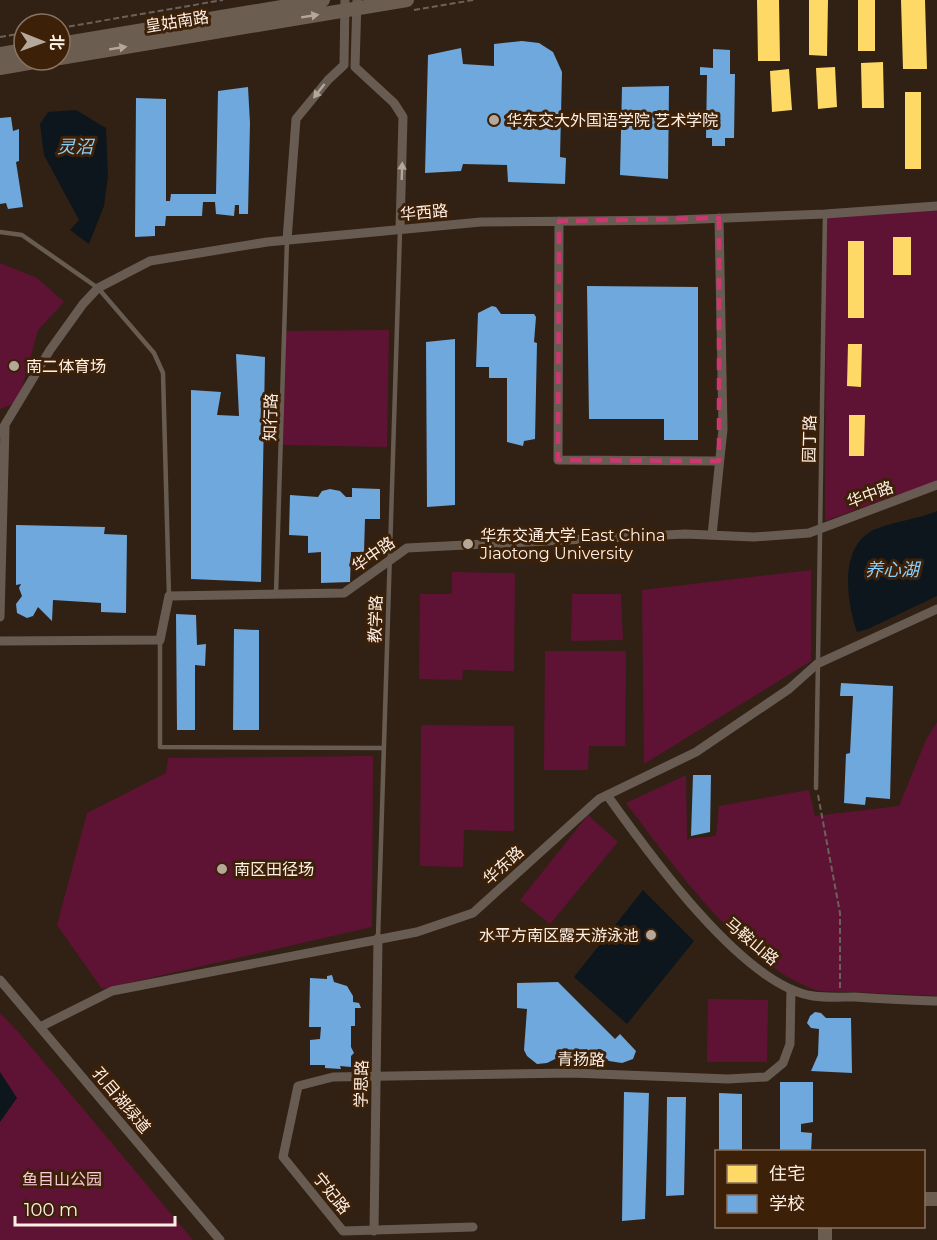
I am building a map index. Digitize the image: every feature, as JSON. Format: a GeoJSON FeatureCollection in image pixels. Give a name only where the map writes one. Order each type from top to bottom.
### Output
{"type":"FeatureCollection","features":[{"type":"Feature","properties":{"kind":"street","name":"皇姑南路"},"geometry":{"type":"LineString","coordinates":[[72,42],[323,0]]}},
{"type":"Feature","properties":{"kind":"street","name":"皇姑南路"},"geometry":{"type":"LineString","coordinates":[[72,56],[351,5],[411,5]]}},
{"type":"Feature","properties":{"kind":"street"},"geometry":{"type":"LineString","coordinates":[[351,5],[355,67],[394,103],[403,117],[400,230]]}},
{"type":"Feature","properties":{"kind":"street"},"geometry":{"type":"LineString","coordinates":[[287,240],[296,118],[344,65],[351,5]]}},
{"type":"Feature","properties":{"kind":"street","name":"华西路"},"geometry":{"type":"LineString","coordinates":[[2,429],[50,350],[83,304],[98,288],[150,261],[287,240],[481,222],[719,218],[825,214],[937,206]]}},
{"type":"Feature","properties":{"kind":"street"},"geometry":{"type":"LineString","coordinates":[[712,535],[723,429],[719,218]]}},
{"type":"Feature","properties":{"kind":"street"},"geometry":{"type":"LineString","coordinates":[[559,221],[558,460],[719,461]]}},
{"type":"Feature","properties":{"kind":"street"},"geometry":{"type":"LineString","coordinates":[[0,616],[2,429]]}},
{"type":"Feature","properties":{"kind":"street","name":"华中路"},"geometry":{"type":"LineString","coordinates":[[169,596],[344,593],[407,548],[684,534],[754,537],[809,533],[937,485]]}},
{"type":"Feature","properties":{"kind":"street"},"geometry":{"type":"LineString","coordinates":[[0,641],[160,640],[169,596]]}},
{"type":"Feature","properties":{"kind":"street","name":"华东路"},"geometry":{"type":"LineString","coordinates":[[40,1027],[112,992],[417,932],[473,913],[599,799],[696,752],[789,689],[817,664],[937,609]]}},
{"type":"Feature","properties":{"kind":"street","name":"马鞍山路"},"geometry":{"type":"LineString","coordinates":[[607,795],[633,832],[712,928],[748,960],[783,986],[812,996],[937,1001]]}},
{"type":"Feature","properties":{"kind":"street","name":"学思路"},"geometry":{"type":"LineString","coordinates":[[374,1231],[378,938]]}},
{"type":"Feature","properties":{"kind":"street","name":"孔目湖绿道"},"geometry":{"type":"LineString","coordinates":[[0,980],[220,1240]]}},
{"type":"Feature","properties":{"kind":"street","name":"青扬路"},"geometry":{"type":"LineString","coordinates":[[298,1086],[333,1077],[376,1076],[572,1073],[728,1079],[766,1077],[783,1063],[790,1044],[791,989]]}},
{"type":"Feature","properties":{"kind":"street","name":"宁妃路"},"geometry":{"type":"LineString","coordinates":[[298,1086],[283,1157],[342,1231],[473,1227]]}},
{"type":"Feature","properties":{"kind":"lane","name":"园丁路"},"geometry":{"type":"LineString","coordinates":[[816,788],[825,214]]}},
{"type":"Feature","properties":{"kind":"lane","name":"教学路"},"geometry":{"type":"LineString","coordinates":[[378,938],[400,230]]}},
{"type":"Feature","properties":{"kind":"lane"},"geometry":{"type":"LineString","coordinates":[[0,232],[22,235],[98,288],[154,353],[163,373],[169,596]]}},
{"type":"Feature","properties":{"kind":"lane","name":"知行路"},"geometry":{"type":"LineString","coordinates":[[276,595],[287,240]]}},
{"type":"Feature","properties":{"kind":"lane"},"geometry":{"type":"LineString","coordinates":[[160,640],[160,747],[384,748]]}},
{"type":"Feature","properties":{"kind":"path"},"geometry":{"type":"LineString","coordinates":[[72,26],[223,0]]}},
{"type":"Feature","properties":{"kind":"path"},"geometry":{"type":"LineString","coordinates":[[411,5],[474,0]]}},
{"type":"Feature","properties":{"kind":"path"},"geometry":{"type":"LineString","coordinates":[[816,788],[840,913],[839,997]]}},
{"type":"Feature","properties":{"kind":"highlighted area"},"geometry":{"type":"Polygon","coordinates":[[[719,218],[719,461],[558,460],[559,221],[719,218]]]}},
{"type":"Feature","properties":{"kind":"green space"},"geometry":{"type":"Polygon","coordinates":[[[937,207],[937,481],[825,521],[826,215],[937,207]]]}},
{"type":"Feature","properties":{"kind":"green space","name":"南二体育场"},"geometry":{"type":"Polygon","coordinates":[[[0,263],[37,278],[64,302],[38,330],[18,402],[0,409],[0,263]]]}},
{"type":"Feature","properties":{"kind":"green space"},"geometry":{"type":"Polygon","coordinates":[[[389,330],[387,447],[283,445],[286,331],[389,330]]]}},
{"type":"Feature","properties":{"kind":"green space"},"geometry":{"type":"Polygon","coordinates":[[[811,570],[811,661],[644,764],[642,590],[811,570]]]}},
{"type":"Feature","properties":{"kind":"green space"},"geometry":{"type":"Polygon","coordinates":[[[452,572],[515,573],[514,671],[463,670],[462,680],[419,679],[420,594],[452,594],[452,572]]]}},
{"type":"Feature","properties":{"kind":"green space"},"geometry":{"type":"Polygon","coordinates":[[[572,594],[621,594],[623,640],[571,641],[572,594]]]}},
{"type":"Feature","properties":{"kind":"green space"},"geometry":{"type":"Polygon","coordinates":[[[545,651],[626,651],[625,746],[589,746],[588,770],[544,770],[545,651]]]}},
{"type":"Feature","properties":{"kind":"green space"},"geometry":{"type":"Polygon","coordinates":[[[937,722],[937,996],[821,991],[787,976],[760,958],[710,908],[686,881],[626,803],[686,775],[687,839],[716,836],[719,806],[809,790],[815,816],[899,806],[926,740],[937,722]]]}},
{"type":"Feature","properties":{"kind":"green space"},"geometry":{"type":"Polygon","coordinates":[[[421,725],[514,726],[514,831],[464,830],[463,867],[420,866],[421,725]]]}},
{"type":"Feature","properties":{"kind":"green space","name":"南区田径场"},"geometry":{"type":"Polygon","coordinates":[[[373,756],[372,927],[102,989],[57,925],[87,813],[166,773],[168,758],[373,756]]]}},
{"type":"Feature","properties":{"kind":"green space"},"geometry":{"type":"Polygon","coordinates":[[[588,815],[618,842],[550,924],[520,900],[588,815]]]}},
{"type":"Feature","properties":{"kind":"green space"},"geometry":{"type":"Polygon","coordinates":[[[708,999],[768,1000],[767,1062],[707,1062],[708,999]]]}},
{"type":"Feature","properties":{"kind":"green space","name":"鱼目山公园"},"geometry":{"type":"Polygon","coordinates":[[[0,1013],[21,1035],[193,1240],[0,1240],[0,1013]]]}},
{"type":"Feature","properties":{"kind":"water","name":"灵沼"},"geometry":{"type":"Polygon","coordinates":[[[76,110],[106,128],[108,176],[104,206],[89,244],[70,230],[79,220],[44,155],[40,124],[48,112],[76,110]]]}},
{"type":"Feature","properties":{"kind":"water","name":"养心湖"},"geometry":{"type":"Polygon","coordinates":[[[937,511],[937,596],[857,632],[850,607],[848,578],[853,552],[860,541],[876,529],[937,511]]]}},
{"type":"Feature","properties":{"kind":"water"},"geometry":{"type":"Polygon","coordinates":[[[643,890],[694,941],[627,1024],[574,977],[643,890]]]}},
{"type":"Feature","properties":{"kind":"water"},"geometry":{"type":"Polygon","coordinates":[[[0,1072],[17,1098],[0,1122],[0,1072]]]}},
{"type":"Feature","properties":{"kind":"building: 住宅"},"geometry":{"type":"Polygon","coordinates":[[[757,0],[779,0],[780,61],[758,61],[757,0]]]}},
{"type":"Feature","properties":{"kind":"building: 住宅"},"geometry":{"type":"Polygon","coordinates":[[[809,0],[828,0],[827,56],[809,55],[809,0]]]}},
{"type":"Feature","properties":{"kind":"building: 住宅"},"geometry":{"type":"Polygon","coordinates":[[[858,0],[875,0],[875,51],[858,51],[858,0]]]}},
{"type":"Feature","properties":{"kind":"building: 住宅"},"geometry":{"type":"Polygon","coordinates":[[[901,0],[925,0],[927,69],[903,69],[901,0]]]}},
{"type":"Feature","properties":{"kind":"building: 住宅"},"geometry":{"type":"Polygon","coordinates":[[[883,62],[884,108],[862,108],[861,63],[883,62]]]}},
{"type":"Feature","properties":{"kind":"building: 住宅"},"geometry":{"type":"Polygon","coordinates":[[[835,67],[837,107],[818,109],[816,68],[835,67]]]}},
{"type":"Feature","properties":{"kind":"building: 住宅"},"geometry":{"type":"Polygon","coordinates":[[[789,69],[792,110],[772,112],[770,71],[789,69]]]}},
{"type":"Feature","properties":{"kind":"building: 住宅"},"geometry":{"type":"Polygon","coordinates":[[[905,92],[921,92],[921,169],[905,169],[905,92]]]}},
{"type":"Feature","properties":{"kind":"building: 住宅"},"geometry":{"type":"Polygon","coordinates":[[[893,237],[911,237],[911,275],[893,275],[893,237]]]}},
{"type":"Feature","properties":{"kind":"building: 住宅"},"geometry":{"type":"Polygon","coordinates":[[[848,241],[864,241],[864,318],[848,318],[848,241]]]}},
{"type":"Feature","properties":{"kind":"building: 住宅"},"geometry":{"type":"Polygon","coordinates":[[[848,344],[862,344],[861,387],[847,386],[848,344]]]}},
{"type":"Feature","properties":{"kind":"building: 住宅"},"geometry":{"type":"Polygon","coordinates":[[[849,415],[865,415],[864,456],[849,456],[849,415]]]}},
{"type":"Feature","properties":{"kind":"building: 学校","name":"华东交大外国语学院 艺术学院"},"geometry":{"type":"Polygon","coordinates":[[[522,41],[539,43],[553,52],[562,72],[560,157],[566,158],[565,184],[508,182],[507,165],[463,164],[461,171],[425,173],[428,55],[461,48],[463,64],[494,66],[494,44],[522,41]]]}},
{"type":"Feature","properties":{"kind":"building: 学校"},"geometry":{"type":"Polygon","coordinates":[[[713,49],[730,50],[730,74],[735,74],[734,138],[725,138],[725,146],[712,146],[712,138],[706,138],[707,75],[700,75],[700,67],[713,68],[713,49]]]}},
{"type":"Feature","properties":{"kind":"building: 学校"},"geometry":{"type":"Polygon","coordinates":[[[669,86],[668,179],[620,175],[622,87],[669,86]]]}},
{"type":"Feature","properties":{"kind":"building: 学校"},"geometry":{"type":"Polygon","coordinates":[[[248,87],[250,123],[248,214],[239,214],[239,205],[235,205],[234,216],[216,214],[215,202],[203,202],[202,216],[166,216],[165,226],[155,226],[155,236],[135,237],[136,98],[166,99],[166,201],[170,201],[171,194],[216,194],[218,91],[248,87]]]}},
{"type":"Feature","properties":{"kind":"building: 学校"},"geometry":{"type":"Polygon","coordinates":[[[11,117],[13,131],[19,129],[19,161],[16,162],[23,207],[8,209],[6,203],[0,204],[0,118],[11,117]]]}},
{"type":"Feature","properties":{"kind":"building: 学校"},"geometry":{"type":"Polygon","coordinates":[[[587,286],[698,287],[698,440],[664,440],[664,419],[589,419],[587,286]]]}},
{"type":"Feature","properties":{"kind":"building: 学校"},"geometry":{"type":"Polygon","coordinates":[[[492,306],[496,307],[501,314],[534,314],[536,317],[535,439],[524,441],[523,446],[507,442],[507,378],[489,378],[489,367],[476,367],[478,313],[492,306]]]}},
{"type":"Feature","properties":{"kind":"building: 学校"},"geometry":{"type":"Polygon","coordinates":[[[455,339],[455,505],[427,507],[426,342],[455,339]]]}},
{"type":"Feature","properties":{"kind":"building: 学校"},"geometry":{"type":"Polygon","coordinates":[[[236,354],[265,357],[261,582],[191,579],[191,390],[221,392],[217,415],[239,416],[236,354]]]}},
{"type":"Feature","properties":{"kind":"building: 学校"},"geometry":{"type":"Polygon","coordinates":[[[352,488],[380,489],[380,519],[365,519],[364,552],[351,552],[350,582],[321,583],[321,552],[308,553],[308,536],[289,535],[290,495],[318,497],[322,491],[330,489],[340,491],[346,497],[352,497],[352,488]]]}},
{"type":"Feature","properties":{"kind":"building: 学校"},"geometry":{"type":"Polygon","coordinates":[[[16,525],[105,527],[104,534],[127,535],[126,613],[101,612],[101,603],[53,600],[52,621],[38,607],[33,616],[27,618],[17,613],[16,604],[22,596],[19,588],[21,584],[16,585],[16,525]]]}},
{"type":"Feature","properties":{"kind":"building: 学校"},"geometry":{"type":"Polygon","coordinates":[[[176,614],[196,615],[197,645],[206,644],[205,666],[195,665],[195,730],[177,730],[176,614]]]}},
{"type":"Feature","properties":{"kind":"building: 学校"},"geometry":{"type":"Polygon","coordinates":[[[234,629],[259,630],[259,730],[233,730],[234,629]]]}},
{"type":"Feature","properties":{"kind":"building: 学校"},"geometry":{"type":"Polygon","coordinates":[[[841,683],[893,686],[890,799],[866,797],[865,805],[844,803],[846,754],[850,753],[853,696],[840,696],[841,683]]]}},
{"type":"Feature","properties":{"kind":"building: 学校"},"geometry":{"type":"Polygon","coordinates":[[[693,775],[711,775],[710,832],[691,836],[693,775]]]}},
{"type":"Feature","properties":{"kind":"building: 学校"},"geometry":{"type":"Polygon","coordinates":[[[332,975],[334,982],[347,986],[353,996],[353,1002],[359,1003],[361,1008],[355,1008],[355,1026],[351,1026],[351,1047],[354,1053],[351,1056],[351,1067],[340,1066],[341,1069],[325,1068],[325,1065],[310,1065],[310,1040],[320,1039],[321,1027],[309,1027],[310,978],[327,979],[327,976],[332,975]]]}},
{"type":"Feature","properties":{"kind":"building: 学校"},"geometry":{"type":"Polygon","coordinates":[[[558,982],[615,1039],[620,1034],[636,1051],[633,1059],[622,1063],[609,1061],[604,1057],[555,1059],[537,1064],[527,1056],[524,1050],[527,1009],[517,1008],[517,983],[558,982]]]}},
{"type":"Feature","properties":{"kind":"building: 学校"},"geometry":{"type":"Polygon","coordinates":[[[815,1012],[821,1013],[826,1018],[851,1018],[852,1073],[811,1071],[818,1055],[819,1029],[811,1028],[807,1023],[815,1012]]]}},
{"type":"Feature","properties":{"kind":"building: 学校"},"geometry":{"type":"Polygon","coordinates":[[[780,1082],[813,1082],[813,1122],[801,1124],[801,1132],[812,1133],[811,1150],[780,1150],[780,1082]]]}},
{"type":"Feature","properties":{"kind":"building: 学校"},"geometry":{"type":"Polygon","coordinates":[[[624,1092],[649,1093],[645,1219],[622,1221],[624,1092]]]}},
{"type":"Feature","properties":{"kind":"building: 学校"},"geometry":{"type":"Polygon","coordinates":[[[719,1093],[742,1094],[742,1150],[719,1150],[719,1093]]]}},
{"type":"Feature","properties":{"kind":"building: 学校"},"geometry":{"type":"Polygon","coordinates":[[[667,1097],[686,1097],[684,1195],[666,1196],[667,1097]]]}},
{"type":"Feature","properties":{"kind":"place","name":"华东交大外国语学院 艺术学院"},"geometry":{"type":"Point","coordinates":[494,120]}},
{"type":"Feature","properties":{"kind":"place","name":"南二体育场"},"geometry":{"type":"Point","coordinates":[14,366]}},
{"type":"Feature","properties":{"kind":"place","name":"华东交通大学 East China Jiaotong University"},"geometry":{"type":"Point","coordinates":[468,544]}},
{"type":"Feature","properties":{"kind":"place","name":"南区田径场"},"geometry":{"type":"Point","coordinates":[222,869]}},
{"type":"Feature","properties":{"kind":"place","name":"水平方南区露天游泳池"},"geometry":{"type":"Point","coordinates":[651,935]}}]}
